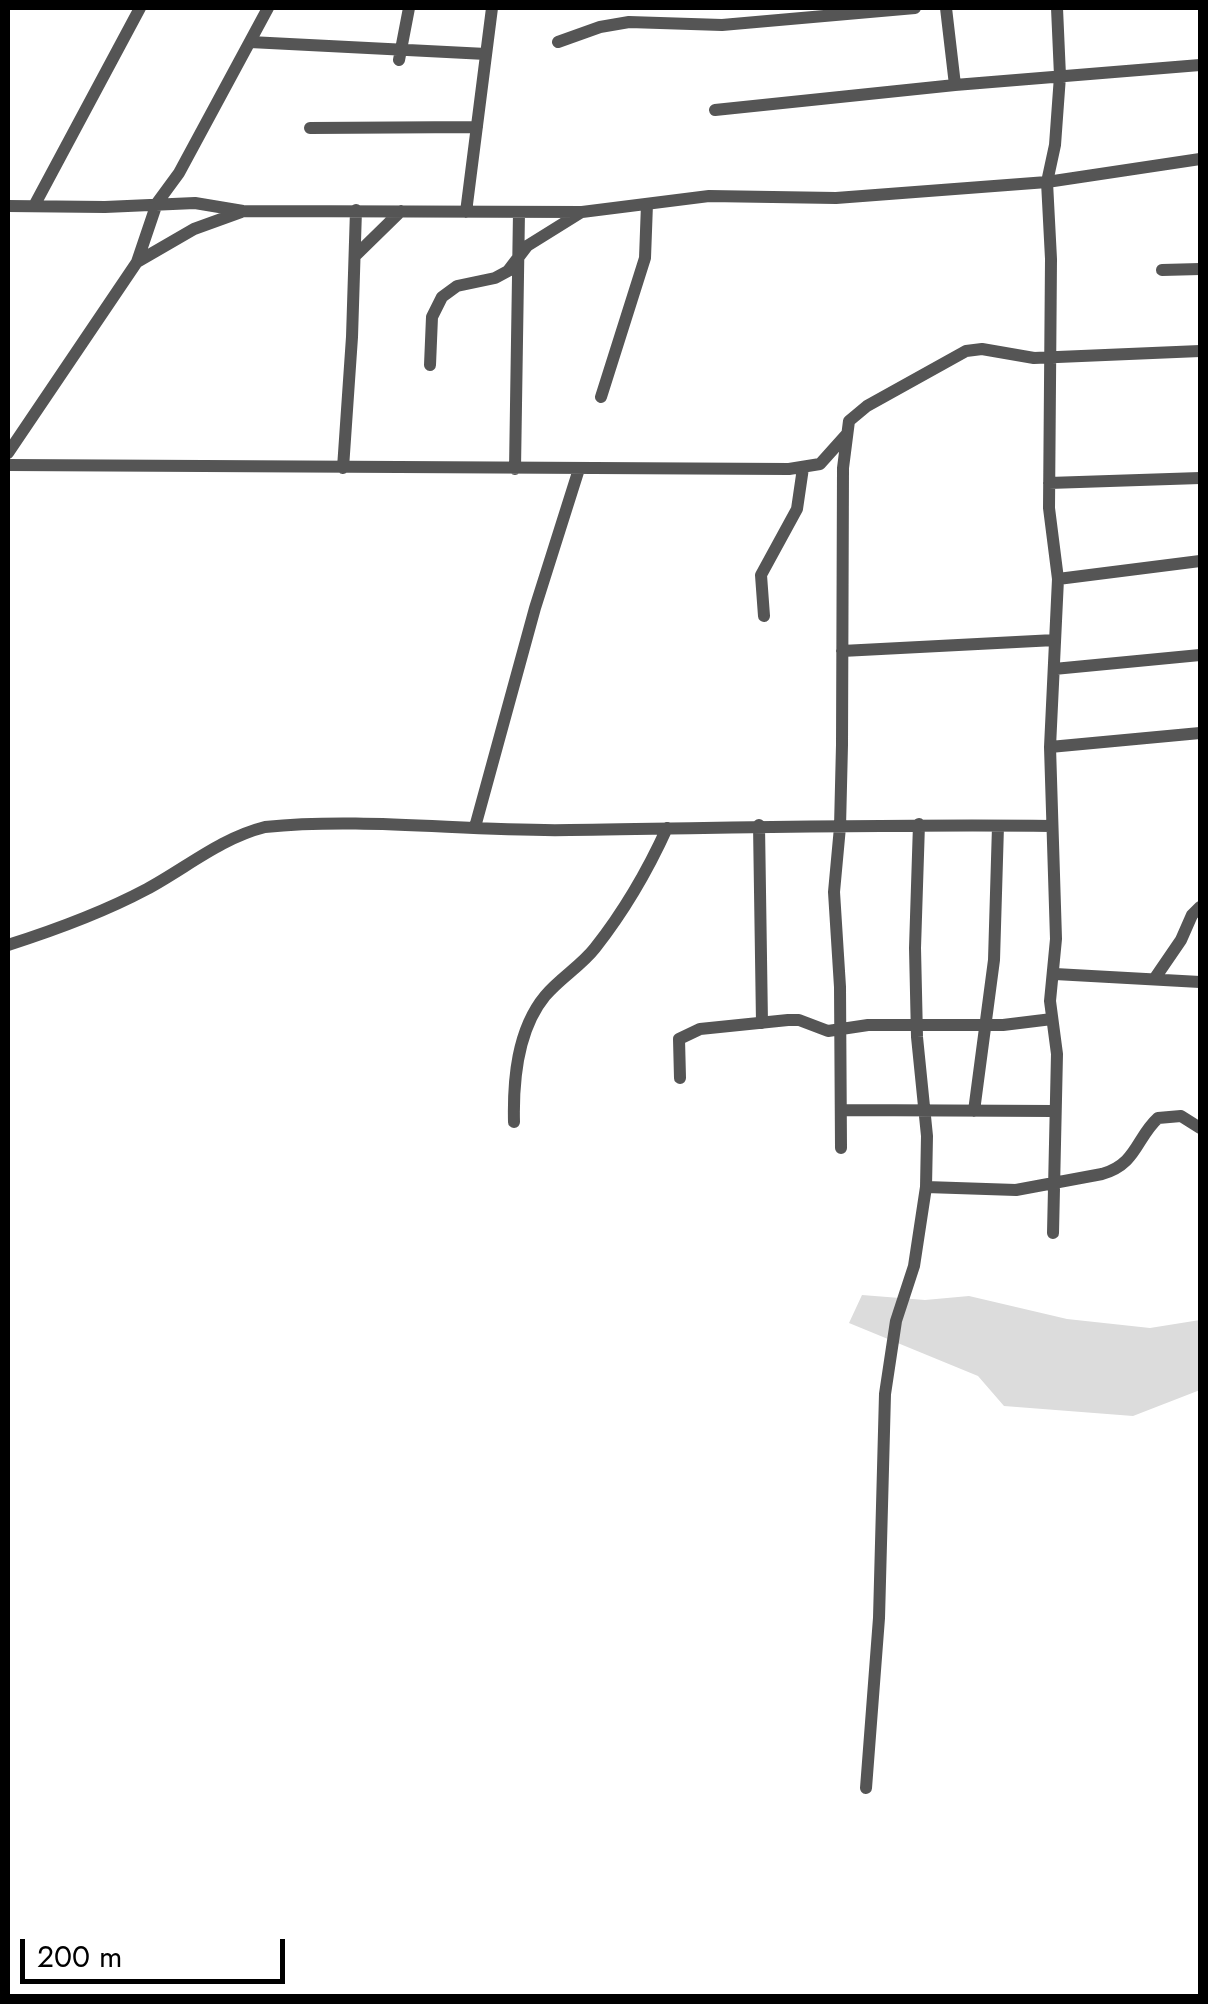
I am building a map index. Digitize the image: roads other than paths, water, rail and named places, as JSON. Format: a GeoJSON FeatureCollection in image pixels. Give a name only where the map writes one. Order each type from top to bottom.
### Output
{"type":"FeatureCollection","features":[{"type":"Feature","properties":{"kind":"street"},"geometry":{"type":"LineString","coordinates":[[34,206],[140,8]]}},
{"type":"Feature","properties":{"kind":"street"},"geometry":{"type":"LineString","coordinates":[[8,453],[137,262],[157,202],[179,173],[268,8]]}},
{"type":"Feature","properties":{"kind":"street"},"geometry":{"type":"LineString","coordinates":[[400,54],[409,8]]}},
{"type":"Feature","properties":{"kind":"street"},"geometry":{"type":"LineString","coordinates":[[466,212],[492,8]]}},
{"type":"Feature","properties":{"kind":"street"},"geometry":{"type":"LineString","coordinates":[[558,42],[628,22],[722,25],[822,12],[915,8]]}},
{"type":"Feature","properties":{"kind":"street"},"geometry":{"type":"LineString","coordinates":[[946,8],[955,85]]}},
{"type":"Feature","properties":{"kind":"street"},"geometry":{"type":"LineString","coordinates":[[1052,1233],[1057,1054],[1050,1002],[1055,974],[1050,747],[1058,579],[1049,483],[1052,259],[1047,182],[1055,145],[1060,76],[1057,8]]}},
{"type":"Feature","properties":{"kind":"street"},"geometry":{"type":"LineString","coordinates":[[250,42],[400,54],[486,54]]}},
{"type":"Feature","properties":{"kind":"street"},"geometry":{"type":"LineString","coordinates":[[714,110],[1200,64]]}},
{"type":"Feature","properties":{"kind":"street"},"geometry":{"type":"LineString","coordinates":[[310,128],[477,127]]}},
{"type":"Feature","properties":{"kind":"street"},"geometry":{"type":"LineString","coordinates":[[8,206],[105,207],[157,202],[195,203],[242,211],[582,212],[709,196],[836,198],[1047,182],[1200,159]]}},
{"type":"Feature","properties":{"kind":"street"},"geometry":{"type":"LineString","coordinates":[[179,173],[195,203]]}},
{"type":"Feature","properties":{"kind":"street"},"geometry":{"type":"LineString","coordinates":[[601,397],[644,258],[648,204]]}},
{"type":"Feature","properties":{"kind":"street"},"geometry":{"type":"LineString","coordinates":[[344,468],[356,210]]}},
{"type":"Feature","properties":{"kind":"street"},"geometry":{"type":"LineString","coordinates":[[137,262],[194,229],[242,211]]}},
{"type":"Feature","properties":{"kind":"street"},"geometry":{"type":"LineString","coordinates":[[354,256],[401,211]]}},
{"type":"Feature","properties":{"kind":"street"},"geometry":{"type":"LineString","coordinates":[[515,470],[520,212]]}},
{"type":"Feature","properties":{"kind":"street"},"geometry":{"type":"LineString","coordinates":[[430,365],[432,317],[442,297],[457,286],[495,278],[508,271],[528,246],[582,212]]}},
{"type":"Feature","properties":{"kind":"street"},"geometry":{"type":"LineString","coordinates":[[1162,270],[1200,269]]}},
{"type":"Feature","properties":{"kind":"street"},"geometry":{"type":"LineString","coordinates":[[841,1148],[834,892],[840,827],[849,421],[867,406],[966,351],[982,348],[1018,357],[1200,351]]}},
{"type":"Feature","properties":{"kind":"street"},"geometry":{"type":"LineString","coordinates":[[8,466],[802,468],[820,464],[846,435]]}},
{"type":"Feature","properties":{"kind":"street"},"geometry":{"type":"LineString","coordinates":[[764,616],[761,575],[797,509],[802,468]]}},
{"type":"Feature","properties":{"kind":"street"},"geometry":{"type":"LineString","coordinates":[[475,827],[535,608],[579,469]]}},
{"type":"Feature","properties":{"kind":"street"},"geometry":{"type":"LineString","coordinates":[[1049,483],[1200,478]]}},
{"type":"Feature","properties":{"kind":"street"},"geometry":{"type":"LineString","coordinates":[[1058,579],[1200,561]]}},
{"type":"Feature","properties":{"kind":"street"},"geometry":{"type":"LineString","coordinates":[[842,651],[1055,640]]}},
{"type":"Feature","properties":{"kind":"street"},"geometry":{"type":"LineString","coordinates":[[1054,669],[1200,655]]}},
{"type":"Feature","properties":{"kind":"street"},"geometry":{"type":"LineString","coordinates":[[1050,747],[1200,733]]}},
{"type":"Feature","properties":{"kind":"street"},"geometry":{"type":"LineString","coordinates":[[8,945],[88,917],[146,890],[241,833],[265,827],[570,830],[920,824],[1051,826]]}},
{"type":"Feature","properties":{"kind":"street"},"geometry":{"type":"LineString","coordinates":[[866,1788],[878,1631],[885,1394],[896,1322],[914,1266],[926,1187],[925,1110],[916,1027],[920,824]]}},
{"type":"Feature","properties":{"kind":"street"},"geometry":{"type":"LineString","coordinates":[[759,826],[762,1023]]}},
{"type":"Feature","properties":{"kind":"street"},"geometry":{"type":"LineString","coordinates":[[974,1111],[994,960],[998,826]]}},
{"type":"Feature","properties":{"kind":"street"},"geometry":{"type":"LineString","coordinates":[[514,1122],[514,1072],[534,1012],[547,994],[582,964],[623,912],[646,876],[667,828]]}},
{"type":"Feature","properties":{"kind":"street"},"geometry":{"type":"LineString","coordinates":[[1155,978],[1200,907]]}},
{"type":"Feature","properties":{"kind":"street"},"geometry":{"type":"LineString","coordinates":[[1055,974],[1200,982]]}},
{"type":"Feature","properties":{"kind":"street"},"geometry":{"type":"LineString","coordinates":[[680,1078],[679,1039],[700,1028],[799,1020],[820,1029],[1004,1025],[1052,1019]]}},
{"type":"Feature","properties":{"kind":"street"},"geometry":{"type":"LineString","coordinates":[[841,1110],[1054,1111]]}},
{"type":"Feature","properties":{"kind":"street"},"geometry":{"type":"LineString","coordinates":[[926,1187],[1016,1190],[1113,1171],[1133,1156],[1158,1118],[1172,1114],[1200,1128]]}}]}
